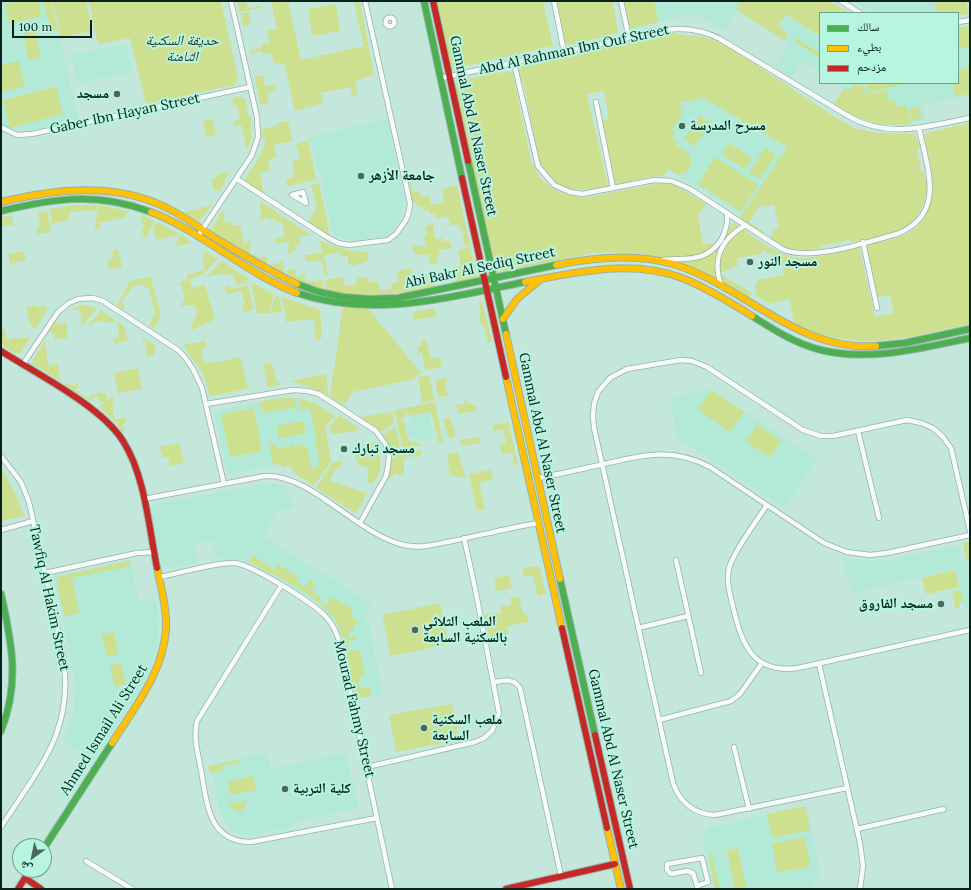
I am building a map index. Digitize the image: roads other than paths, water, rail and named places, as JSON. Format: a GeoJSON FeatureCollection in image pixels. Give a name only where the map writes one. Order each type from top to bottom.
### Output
{"type":"FeatureCollection","features":[{"type":"Feature","properties":{"kind":"main road","name":"Gammal Abd Al Naser Street"},"geometry":{"type":"LineString","coordinates":[[424,1],[484,280],[621,889]]}},
{"type":"Feature","properties":{"kind":"main road","name":"Gammal Abd Al Naser Street"},"geometry":{"type":"LineString","coordinates":[[433,1],[630,889]]}},
{"type":"Feature","properties":{"kind":"main road","name":"Abi Bakr Al Sediq Street"},"geometry":{"type":"LineString","coordinates":[[1,202],[57,190],[84,189],[110,191],[134,196],[164,206],[279,278],[330,296],[360,300],[386,299],[592,259],[625,258],[652,260],[687,269],[723,288],[777,320],[809,336],[838,344],[859,346],[892,345],[970,329]]}},
{"type":"Feature","properties":{"kind":"main road","name":"Abi Bakr Al Sediq Street"},"geometry":{"type":"LineString","coordinates":[[1,211],[61,198],[86,197],[109,199],[153,211],[198,236],[274,282],[306,296],[330,302],[358,306],[412,304],[602,268],[636,268],[657,271],[685,279],[704,288],[772,329],[797,341],[830,351],[864,356],[892,354],[970,338]]}},
{"type":"Feature","properties":{"kind":"main road"},"geometry":{"type":"LineString","coordinates":[[11,199],[13,208]]}},
{"type":"Feature","properties":{"kind":"main road"},"geometry":{"type":"LineString","coordinates":[[494,321],[503,319],[517,299],[542,279]]}},
{"type":"Feature","properties":{"kind":"main road"},"geometry":{"type":"LineString","coordinates":[[460,285],[462,294]]}},
{"type":"Feature","properties":{"kind":"main road"},"geometry":{"type":"LineString","coordinates":[[772,329],[777,320]]}},
{"type":"Feature","properties":{"kind":"main road"},"geometry":{"type":"LineString","coordinates":[[892,345],[892,354]]}},
{"type":"Feature","properties":{"kind":"main road","name":"Ahmed Ismail Ali Street"},"geometry":{"type":"LineString","coordinates":[[1,351],[94,410],[110,424],[123,441],[131,457],[144,499],[166,607],[166,628],[163,648],[155,674],[50,838]]}},
{"type":"Feature","properties":{"kind":"main road"},"geometry":{"type":"LineString","coordinates":[[1,594],[13,650],[15,674],[10,708],[1,731]]}},
{"type":"Feature","properties":{"kind":"main road"},"geometry":{"type":"LineString","coordinates":[[558,610],[567,609]]}},
{"type":"Feature","properties":{"kind":"main road"},"geometry":{"type":"LineString","coordinates":[[506,889],[615,864]]}},
{"type":"Feature","properties":{"kind":"main road"},"geometry":{"type":"LineString","coordinates":[[18,889],[25,878],[41,889]]}},
{"type":"Feature","properties":{"kind":"street"},"geometry":{"type":"LineString","coordinates":[[198,236],[252,156],[258,137],[258,124],[232,1]]}},
{"type":"Feature","properties":{"kind":"street"},"geometry":{"type":"LineString","coordinates":[[237,179],[325,236],[338,242],[355,246],[385,242],[396,234],[408,216],[410,203],[365,1]]}},
{"type":"Feature","properties":{"kind":"street"},"geometry":{"type":"LineString","coordinates":[[554,1],[564,52]]}},
{"type":"Feature","properties":{"kind":"street"},"geometry":{"type":"LineString","coordinates":[[621,1],[629,38]]}},
{"type":"Feature","properties":{"kind":"street"},"geometry":{"type":"LineString","coordinates":[[841,1],[858,12]]}},
{"type":"Feature","properties":{"kind":"street"},"geometry":{"type":"LineString","coordinates":[[959,22],[970,20]]}},
{"type":"Feature","properties":{"kind":"street","name":"Abd Al Rahman Ibn Ouf Street"},"geometry":{"type":"LineString","coordinates":[[441,78],[678,29],[707,33],[720,39],[862,123],[892,130],[919,128],[970,118]]}},
{"type":"Feature","properties":{"kind":"street"},"geometry":{"type":"LineString","coordinates":[[514,63],[538,166],[545,176],[559,188],[576,194],[654,180],[672,181],[685,185],[782,249],[799,254],[814,254],[906,231],[921,218],[927,209],[931,184],[919,128]]}},
{"type":"Feature","properties":{"kind":"street","name":"Gaber Ibn Hayan Street"},"geometry":{"type":"LineString","coordinates":[[1,127],[12,133],[27,135],[250,87]]}},
{"type":"Feature","properties":{"kind":"street"},"geometry":{"type":"LineString","coordinates":[[596,102],[613,188]]}},
{"type":"Feature","properties":{"kind":"street"},"geometry":{"type":"LineString","coordinates":[[652,260],[696,258],[715,249],[724,234],[728,220],[727,213]]}},
{"type":"Feature","properties":{"kind":"street"},"geometry":{"type":"LineString","coordinates":[[723,288],[716,266],[718,256],[728,238],[746,225]]}},
{"type":"Feature","properties":{"kind":"street"},"geometry":{"type":"LineString","coordinates":[[863,242],[877,308]]}},
{"type":"Feature","properties":{"kind":"street"},"geometry":{"type":"LineString","coordinates":[[23,364],[61,308],[78,299],[97,299],[103,301],[178,350],[197,375],[206,404],[224,484]]}},
{"type":"Feature","properties":{"kind":"street"},"geometry":{"type":"LineString","coordinates":[[847,788],[722,814],[709,814],[697,811],[686,804],[678,795],[673,783],[592,416],[594,404],[602,387],[610,378],[626,369],[676,360],[692,361],[707,367],[809,432],[833,436],[907,420],[920,422],[938,432],[951,448],[970,531]]}},
{"type":"Feature","properties":{"kind":"street"},"geometry":{"type":"LineString","coordinates":[[206,404],[293,390],[308,391],[319,394],[376,431],[386,445],[389,457],[388,466],[386,476],[360,523]]}},
{"type":"Feature","properties":{"kind":"street"},"geometry":{"type":"LineString","coordinates":[[858,431],[878,518]]}},
{"type":"Feature","properties":{"kind":"street"},"geometry":{"type":"LineString","coordinates":[[538,478],[656,454],[688,457],[710,467],[824,543],[854,553],[887,553],[970,535]]}},
{"type":"Feature","properties":{"kind":"street","name":"Tawfiq Al Hakim Street"},"geometry":{"type":"LineString","coordinates":[[1,456],[21,482],[29,502],[66,674],[66,694],[58,734],[49,752],[1,827]]}},
{"type":"Feature","properties":{"kind":"street"},"geometry":{"type":"LineString","coordinates":[[144,499],[265,476],[285,478],[296,482],[389,540],[410,546],[428,546],[538,523]]}},
{"type":"Feature","properties":{"kind":"street"},"geometry":{"type":"LineString","coordinates":[[767,504],[732,562],[728,577],[728,587],[740,636],[749,651],[762,663],[786,669],[819,664],[970,630]]}},
{"type":"Feature","properties":{"kind":"street"},"geometry":{"type":"LineString","coordinates":[[1,530],[33,521]]}},
{"type":"Feature","properties":{"kind":"street"},"geometry":{"type":"LineString","coordinates":[[367,767],[475,742],[484,738],[492,731],[498,718],[494,682],[464,538]]}},
{"type":"Feature","properties":{"kind":"street"},"geometry":{"type":"LineString","coordinates":[[45,573],[137,553],[154,552]]}},
{"type":"Feature","properties":{"kind":"street"},"geometry":{"type":"LineString","coordinates":[[676,560],[701,673]]}},
{"type":"Feature","properties":{"kind":"street","name":"Mourad Fahmy Street"},"geometry":{"type":"LineString","coordinates":[[160,578],[234,563],[254,569],[323,613],[336,632],[367,767],[392,889]]}},
{"type":"Feature","properties":{"kind":"street"},"geometry":{"type":"LineString","coordinates":[[281,586],[197,722],[195,745],[212,819],[220,830],[228,837],[239,842],[251,842],[377,818]]}},
{"type":"Feature","properties":{"kind":"street"},"geometry":{"type":"LineString","coordinates":[[638,628],[688,616]]}},
{"type":"Feature","properties":{"kind":"street"},"geometry":{"type":"LineString","coordinates":[[659,720],[731,701],[740,694],[762,663]]}},
{"type":"Feature","properties":{"kind":"street"},"geometry":{"type":"LineString","coordinates":[[819,664],[862,858],[860,889]]}},
{"type":"Feature","properties":{"kind":"street"},"geometry":{"type":"LineString","coordinates":[[494,682],[509,680],[517,684],[520,688],[561,876]]}},
{"type":"Feature","properties":{"kind":"street"},"geometry":{"type":"LineString","coordinates":[[734,747],[749,809]]}},
{"type":"Feature","properties":{"kind":"street"},"geometry":{"type":"LineString","coordinates":[[856,829],[944,809]]}},
{"type":"Feature","properties":{"kind":"street"},"geometry":{"type":"LineString","coordinates":[[702,858],[708,882],[698,887],[693,873],[687,871],[671,874],[667,870],[667,864],[702,858]]}},
{"type":"Feature","properties":{"kind":"street"},"geometry":{"type":"LineString","coordinates":[[86,861],[132,889]]}},
{"type":"Feature","properties":{"kind":"place","name":"مسجد"},"geometry":{"type":"Point","coordinates":[117,94]}},
{"type":"Feature","properties":{"kind":"place","name":"مسرح المدرسة"},"geometry":{"type":"Point","coordinates":[682,126]}},
{"type":"Feature","properties":{"kind":"place","name":"جامعة الأزهر"},"geometry":{"type":"Point","coordinates":[361,176]}},
{"type":"Feature","properties":{"kind":"place","name":"مسجد النور"},"geometry":{"type":"Point","coordinates":[750,262]}},
{"type":"Feature","properties":{"kind":"place","name":"مسجد تبارك"},"geometry":{"type":"Point","coordinates":[344,449]}},
{"type":"Feature","properties":{"kind":"place","name":"مسجد الفاروق"},"geometry":{"type":"Point","coordinates":[941,604]}},
{"type":"Feature","properties":{"kind":"place","name":"الملعب الثلاثي بالسكنية السابعة"},"geometry":{"type":"Point","coordinates":[415,630]}},
{"type":"Feature","properties":{"kind":"place","name":"ملعب السكنية السابعة"},"geometry":{"type":"Point","coordinates":[424,728]}},
{"type":"Feature","properties":{"kind":"place","name":"كلية التربية"},"geometry":{"type":"Point","coordinates":[285,789]}},
{"type":"Feature","properties":{"kind":"park label","name":"حديقة السكنية الثامنة"},"geometry":{"type":"Point","coordinates":[182,50]}}]}
